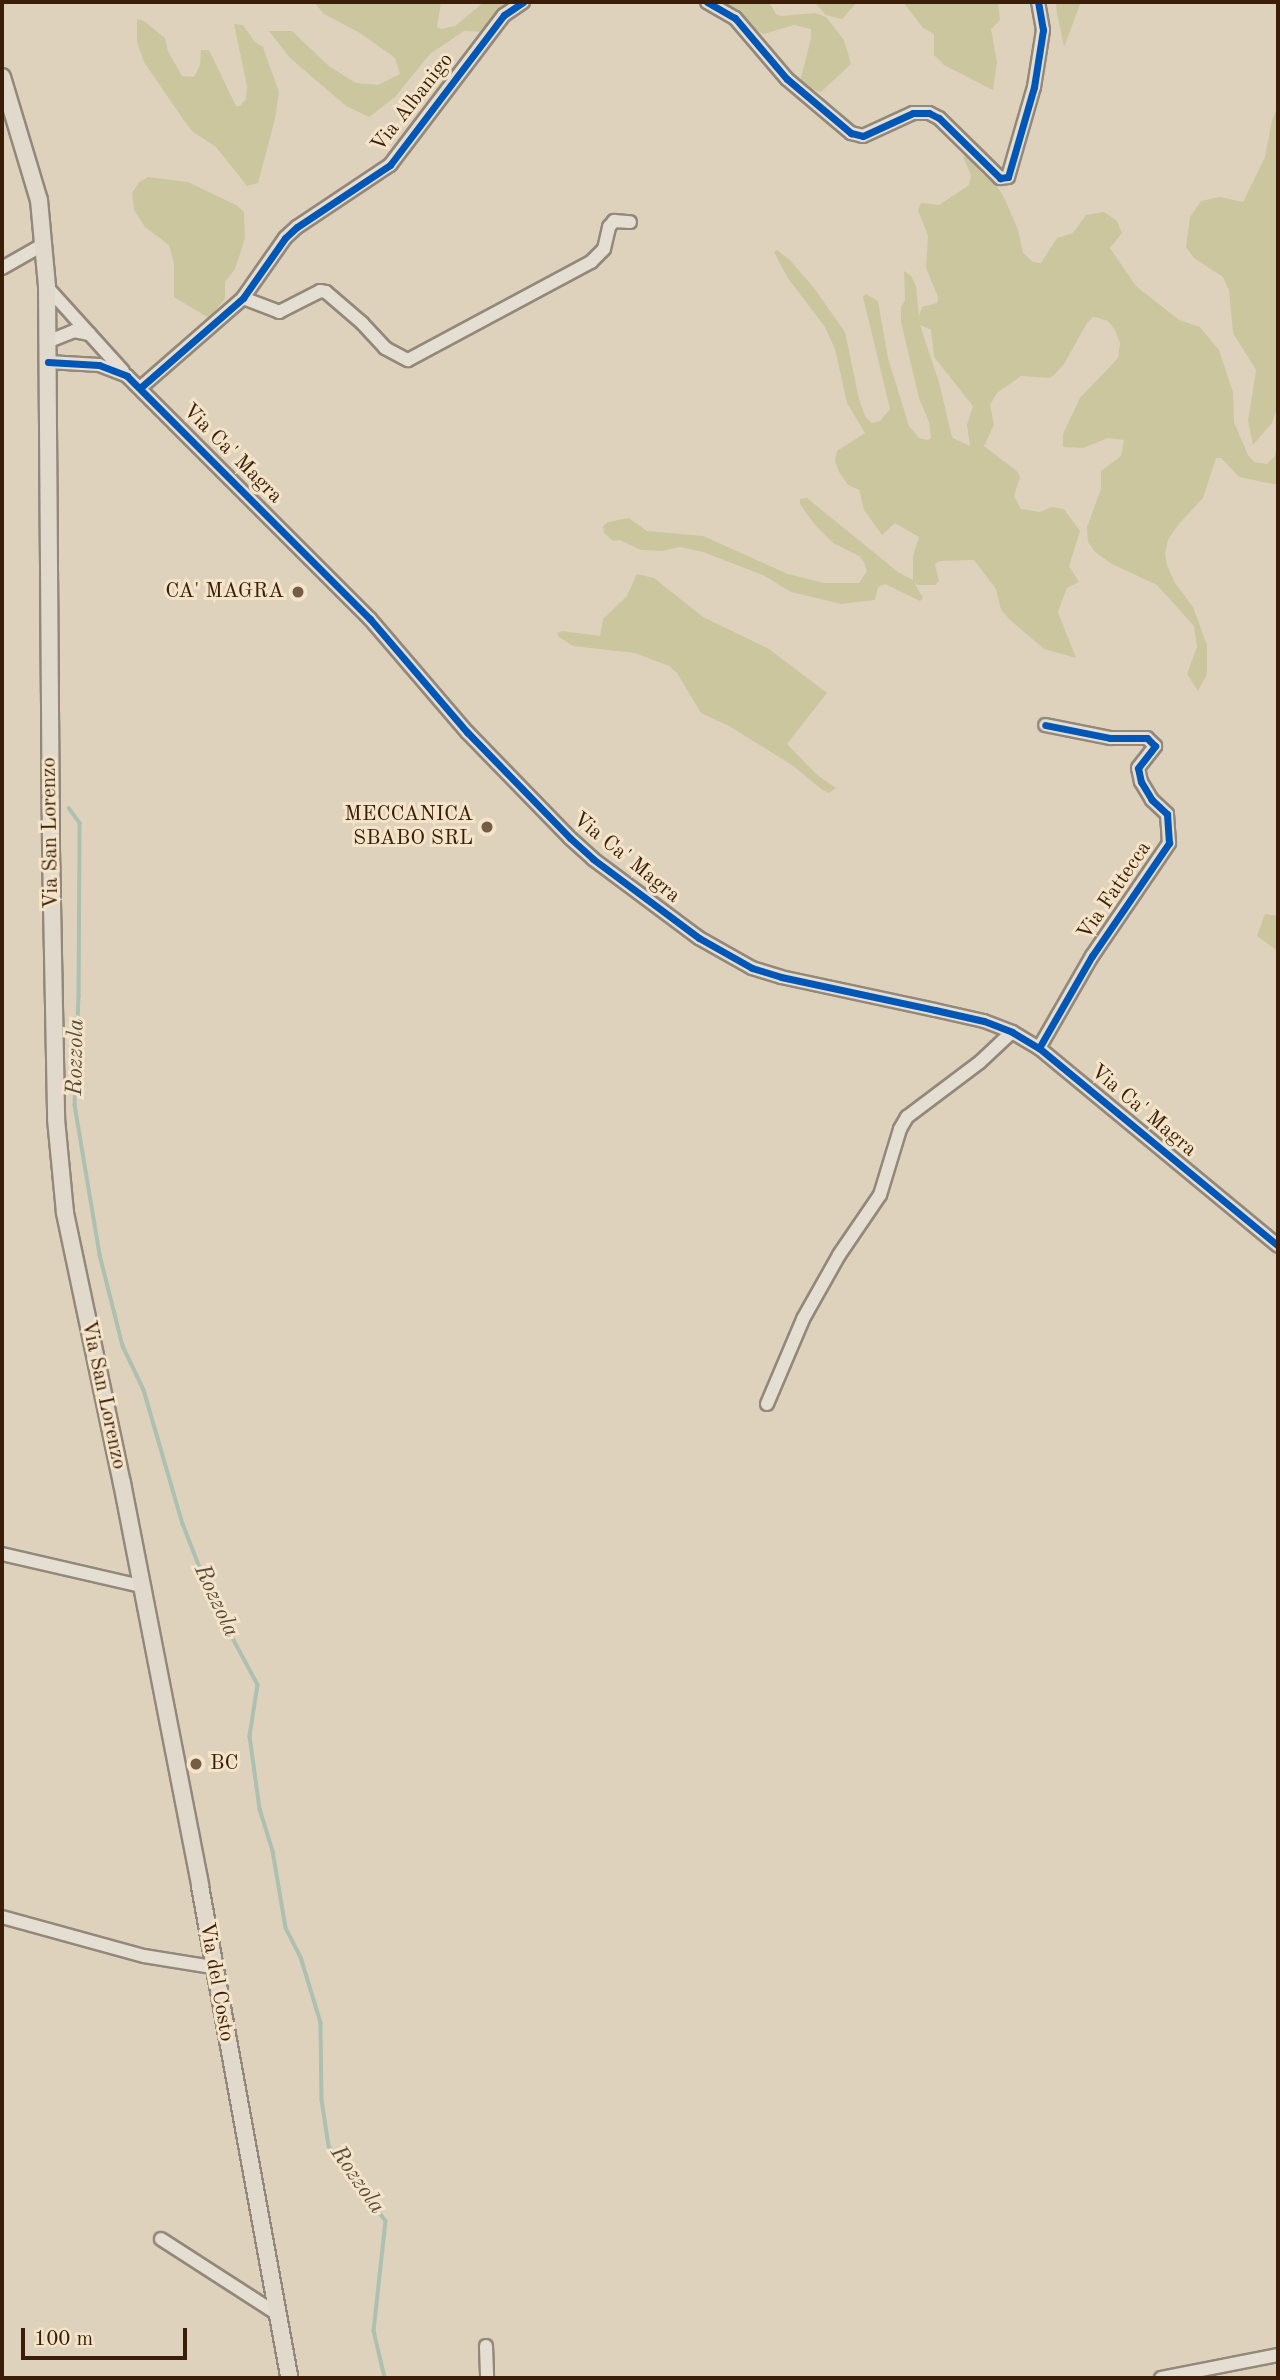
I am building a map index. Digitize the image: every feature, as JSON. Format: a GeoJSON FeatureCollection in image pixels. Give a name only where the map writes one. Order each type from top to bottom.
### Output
{"type":"FeatureCollection","features":[{"type":"Feature","properties":{"kind":"main road","name":"Via San Lorenzo"},"geometry":{"type":"LineString","coordinates":[[2,77],[38,200],[47,288],[56,1119],[65,1213],[141,1586]]}},
{"type":"Feature","properties":{"kind":"main road","name":"Via del Costo"},"geometry":{"type":"LineString","coordinates":[[141,1586],[289,2378]]}},
{"type":"Feature","properties":{"kind":"street","name":"Via Albanigo"},"geometry":{"type":"LineString","coordinates":[[140,388],[243,298],[285,238],[297,227],[390,165],[504,15],[523,2]]}},
{"type":"Feature","properties":{"kind":"street"},"geometry":{"type":"LineString","coordinates":[[707,2],[735,18],[787,79],[851,133],[863,136],[913,113],[929,113],[939,118],[1000,178],[1008,177],[1032,98],[1042,30],[1038,2]]}},
{"type":"Feature","properties":{"kind":"street"},"geometry":{"type":"LineString","coordinates":[[243,298],[279,312],[320,291],[326,292],[362,323],[385,348],[408,360],[591,262],[604,249],[609,227],[614,221],[630,222]]}},
{"type":"Feature","properties":{"kind":"street"},"geometry":{"type":"LineString","coordinates":[[2,268],[44,244]]}},
{"type":"Feature","properties":{"kind":"street"},"geometry":{"type":"LineString","coordinates":[[47,288],[97,342]]}},
{"type":"Feature","properties":{"kind":"street"},"geometry":{"type":"LineString","coordinates":[[47,342],[74,331],[89,333],[127,376]]}},
{"type":"Feature","properties":{"kind":"street","name":"Via Ca' Magra"},"geometry":{"type":"LineString","coordinates":[[48,362],[99,365],[127,376],[370,619],[467,732],[570,838],[593,859],[699,938],[752,968],[781,977],[947,1012],[1012,1032],[1039,1048],[1278,1246]]}},
{"type":"Feature","properties":{"kind":"street","name":"Via Fattecca"},"geometry":{"type":"LineString","coordinates":[[1039,1048],[1092,956],[1169,843],[1167,814],[1152,800],[1141,782],[1138,768],[1155,746],[1147,738],[1110,738],[1045,725]]}},
{"type":"Feature","properties":{"kind":"street"},"geometry":{"type":"LineString","coordinates":[[767,1404],[803,1319],[839,1255],[880,1195],[900,1129],[907,1117],[963,1076],[1012,1032]]}},
{"type":"Feature","properties":{"kind":"street"},"geometry":{"type":"LineString","coordinates":[[2,1554],[141,1586]]}},
{"type":"Feature","properties":{"kind":"street"},"geometry":{"type":"LineString","coordinates":[[2,1917],[144,1956],[212,1967]]}},
{"type":"Feature","properties":{"kind":"street"},"geometry":{"type":"LineString","coordinates":[[161,2239],[276,2313]]}},
{"type":"Feature","properties":{"kind":"street"},"geometry":{"type":"LineString","coordinates":[[486,2346],[487,2378]]}},
{"type":"Feature","properties":{"kind":"street"},"geometry":{"type":"LineString","coordinates":[[1161,2378],[1278,2354]]}},
{"type":"Feature","properties":{"kind":"shaded area"},"geometry":{"type":"Polygon","coordinates":[[[314,2],[441,2],[437,27],[442,29],[455,26],[484,2],[519,2],[494,20],[485,32],[464,31],[430,54],[395,97],[369,117],[346,106],[290,58],[269,31],[292,31],[329,66],[356,83],[378,85],[400,74],[395,58],[360,33],[324,14],[314,2]]]}},
{"type":"Feature","properties":{"kind":"shaded area"},"geometry":{"type":"Polygon","coordinates":[[[725,2],[769,2],[776,14],[781,16],[815,13],[826,17],[844,40],[851,64],[821,92],[799,86],[811,29],[794,25],[764,34],[749,27],[725,2]]]}},
{"type":"Feature","properties":{"kind":"shaded area"},"geometry":{"type":"Polygon","coordinates":[[[814,2],[857,2],[842,19],[826,15],[814,2]]]}},
{"type":"Feature","properties":{"kind":"shaded area"},"geometry":{"type":"Polygon","coordinates":[[[903,2],[998,2],[1000,20],[991,29],[997,62],[993,90],[944,65],[934,55],[934,34],[923,28],[903,2]]]}},
{"type":"Feature","properties":{"kind":"shaded area"},"geometry":{"type":"Polygon","coordinates":[[[1056,2],[1081,2],[1064,47],[1057,13],[1056,2]]]}},
{"type":"Feature","properties":{"kind":"shaded area"},"geometry":{"type":"Polygon","coordinates":[[[137,19],[144,21],[165,38],[168,51],[182,76],[194,77],[200,65],[201,50],[209,50],[236,106],[240,106],[246,99],[247,86],[234,24],[243,25],[254,41],[263,47],[279,92],[275,119],[258,183],[247,186],[216,147],[193,132],[185,122],[144,62],[137,42],[137,19]]]}},
{"type":"Feature","properties":{"kind":"shaded area"},"geometry":{"type":"Polygon","coordinates":[[[1278,106],[1278,405],[1272,423],[1253,445],[1248,421],[1256,370],[1233,333],[1229,290],[1223,277],[1194,258],[1186,247],[1190,217],[1201,201],[1220,197],[1243,202],[1265,157],[1272,120],[1278,106]]]}},
{"type":"Feature","properties":{"kind":"shaded area"},"geometry":{"type":"Polygon","coordinates":[[[969,156],[982,174],[994,182],[1004,197],[1018,230],[1023,253],[1033,262],[1041,263],[1057,238],[1073,233],[1086,215],[1104,212],[1117,221],[1122,233],[1110,248],[1136,286],[1179,320],[1200,327],[1219,350],[1233,392],[1234,422],[1248,455],[1254,462],[1267,464],[1275,456],[1278,439],[1278,485],[1239,477],[1221,458],[1216,458],[1203,498],[1168,540],[1165,554],[1167,565],[1175,583],[1193,607],[1207,645],[1207,674],[1198,691],[1187,674],[1197,647],[1194,626],[1157,585],[1112,564],[1095,552],[1088,542],[1087,527],[1101,489],[1101,471],[1121,456],[1124,440],[1108,438],[1083,448],[1063,447],[1063,434],[1080,398],[1118,358],[1120,343],[1115,330],[1108,321],[1098,318],[1093,317],[1087,323],[1064,364],[1050,378],[1021,376],[997,393],[990,405],[994,425],[984,446],[1018,472],[1020,477],[1014,496],[1021,509],[1040,512],[1052,507],[1064,509],[1080,531],[1069,566],[1079,582],[1067,588],[1058,612],[1076,658],[1044,649],[1009,619],[1001,610],[996,589],[974,560],[939,561],[935,564],[939,581],[935,585],[918,585],[914,582],[923,598],[920,601],[885,584],[878,587],[875,600],[841,604],[791,592],[765,576],[703,552],[680,547],[662,551],[641,550],[620,540],[613,541],[604,533],[603,526],[608,522],[629,518],[647,531],[703,536],[788,574],[824,583],[859,583],[867,571],[864,562],[859,556],[833,543],[815,525],[800,504],[800,499],[807,498],[898,572],[913,580],[913,556],[919,537],[895,523],[882,535],[864,510],[859,490],[848,485],[839,472],[835,461],[837,451],[865,433],[847,403],[835,349],[825,327],[787,277],[774,252],[777,250],[790,260],[845,332],[859,399],[865,416],[872,423],[880,421],[890,409],[863,297],[866,294],[878,301],[888,358],[909,426],[919,438],[928,440],[931,438],[929,422],[919,398],[901,322],[901,307],[905,300],[904,271],[911,276],[916,286],[919,316],[922,307],[937,303],[938,297],[926,268],[928,236],[918,210],[921,203],[939,205],[969,185],[971,175],[963,157],[969,156]],[[920,325],[939,382],[951,433],[953,438],[970,446],[967,425],[973,406],[934,357],[931,330],[920,325]]]}},
{"type":"Feature","properties":{"kind":"shaded area"},"geometry":{"type":"Polygon","coordinates":[[[148,177],[188,182],[236,205],[244,212],[245,238],[241,251],[235,269],[225,282],[225,299],[209,318],[174,297],[174,264],[169,245],[145,227],[134,210],[132,193],[139,182],[148,177]]]}},
{"type":"Feature","properties":{"kind":"shaded area"},"geometry":{"type":"Polygon","coordinates":[[[637,574],[654,578],[703,617],[769,649],[827,693],[787,744],[816,774],[836,788],[829,793],[821,789],[792,765],[729,726],[701,713],[677,673],[669,666],[635,653],[573,646],[559,637],[557,633],[562,631],[600,636],[603,619],[627,596],[637,574]]]}},
{"type":"Feature","properties":{"kind":"shaded area"},"geometry":{"type":"Polygon","coordinates":[[[1265,914],[1278,916],[1278,951],[1257,936],[1265,914]]]}},
{"type":"Feature","properties":{"kind":"waterway","name":"Rozzola"},"geometry":{"type":"LineString","coordinates":[[69,808],[80,823],[75,1105],[100,1255],[123,1346],[144,1390],[183,1524],[213,1601],[258,1685],[250,1736],[260,1809],[273,1851],[286,1928],[301,1957],[321,2023],[322,2100],[329,2146],[386,2221],[374,2331],[385,2378]]}},
{"type":"Feature","properties":{"kind":"cycle path"},"geometry":{"type":"LineString","coordinates":[[140,388],[243,298],[285,238],[297,227],[390,165],[504,15],[523,2]]}},
{"type":"Feature","properties":{"kind":"cycle path"},"geometry":{"type":"LineString","coordinates":[[707,2],[735,18],[787,79],[851,133],[863,136],[913,113],[929,113],[939,118],[1000,178],[1008,177],[1034,87],[1043,30],[1038,2]]}},
{"type":"Feature","properties":{"kind":"cycle path"},"geometry":{"type":"LineString","coordinates":[[48,362],[99,365],[127,376],[370,619],[467,732],[570,838],[593,859],[699,938],[752,968],[781,977],[984,1021],[1012,1032],[1039,1048],[1278,1246]]}},
{"type":"Feature","properties":{"kind":"cycle path"},"geometry":{"type":"LineString","coordinates":[[1039,1048],[1092,956],[1169,843],[1167,814],[1152,800],[1141,782],[1138,768],[1155,746],[1147,738],[1110,738],[1045,725]]}},
{"type":"Feature","properties":{"kind":"place","name":"CA' MAGRA"},"geometry":{"type":"Point","coordinates":[298,592]}},
{"type":"Feature","properties":{"kind":"place","name":"MECCANICA SBABO SRL"},"geometry":{"type":"Point","coordinates":[487,827]}},
{"type":"Feature","properties":{"kind":"place","name":"BC"},"geometry":{"type":"Point","coordinates":[196,1764]}}]}
